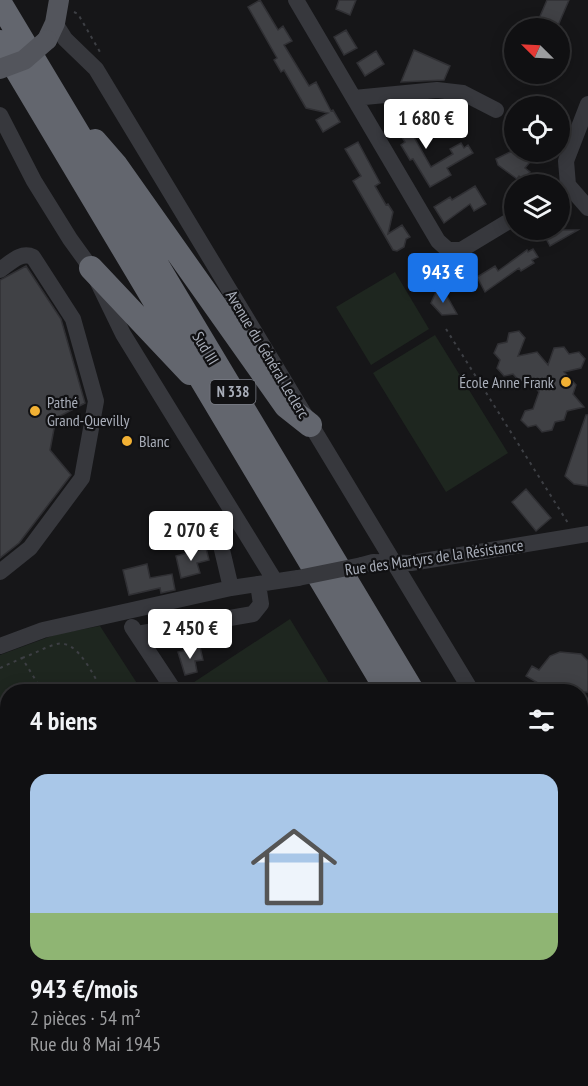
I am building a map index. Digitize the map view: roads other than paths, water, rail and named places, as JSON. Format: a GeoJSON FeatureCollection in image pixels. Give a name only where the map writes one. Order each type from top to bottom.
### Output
{"type":"FeatureCollection","features":[{"type":"Feature","properties":{"kind":"highway","name":"Sud III"},"geometry":{"type":"LineString","coordinates":[[0,3],[408,684]]}},
{"type":"Feature","properties":{"kind":"highway","name":"Sud III"},"geometry":{"type":"LineString","coordinates":[[0,42],[214,395],[383,684]]}},
{"type":"Feature","properties":{"kind":"highway"},"geometry":{"type":"LineString","coordinates":[[53,93],[115,164],[286,406],[310,425]]}},
{"type":"Feature","properties":{"kind":"highway"},"geometry":{"type":"LineString","coordinates":[[91,268],[163,347],[214,395]]}},
{"type":"Feature","properties":{"kind":"main road"},"geometry":{"type":"LineString","coordinates":[[0,69],[24,60],[51,32],[59,0]]}},
{"type":"Feature","properties":{"kind":"street"},"geometry":{"type":"LineString","coordinates":[[296,0],[438,241],[448,250],[461,250],[504,224]]}},
{"type":"Feature","properties":{"kind":"street","name":"Avenue du Général Leclerc"},"geometry":{"type":"LineString","coordinates":[[51,32],[65,39],[96,69],[467,684]]}},
{"type":"Feature","properties":{"kind":"street"},"geometry":{"type":"LineString","coordinates":[[354,98],[437,90],[463,93],[496,110]]}},
{"type":"Feature","properties":{"kind":"street"},"geometry":{"type":"LineString","coordinates":[[565,174],[566,162],[588,104]]}},
{"type":"Feature","properties":{"kind":"street"},"geometry":{"type":"LineString","coordinates":[[0,115],[34,181],[91,268],[123,334],[275,581]]}},
{"type":"Feature","properties":{"kind":"street"},"geometry":{"type":"LineString","coordinates":[[570,193],[588,208]]}},
{"type":"Feature","properties":{"kind":"street"},"geometry":{"type":"LineString","coordinates":[[0,270],[21,255],[33,256],[73,319],[96,401],[82,478],[30,548],[0,572]]}},
{"type":"Feature","properties":{"kind":"street","name":"Rue des Martyrs de la Résistance"},"geometry":{"type":"LineString","coordinates":[[0,646],[43,630],[123,614],[231,588],[362,565],[411,563],[582,535]]}},
{"type":"Feature","properties":{"kind":"street"},"geometry":{"type":"LineString","coordinates":[[219,537],[231,588]]}},
{"type":"Feature","properties":{"kind":"street"},"geometry":{"type":"LineString","coordinates":[[137,634],[253,614],[261,604],[258,584]]}},
{"type":"Feature","properties":{"kind":"street"},"geometry":{"type":"LineString","coordinates":[[123,614],[170,684]]}},
{"type":"Feature","properties":{"kind":"place","name":"École Anne Frank"},"geometry":{"type":"Point","coordinates":[566,382]}},
{"type":"Feature","properties":{"kind":"place","name":"Pathé Grand-Quevilly"},"geometry":{"type":"Point","coordinates":[35,411]}},
{"type":"Feature","properties":{"kind":"place","name":"Blanc"},"geometry":{"type":"Point","coordinates":[127,441]}}]}
